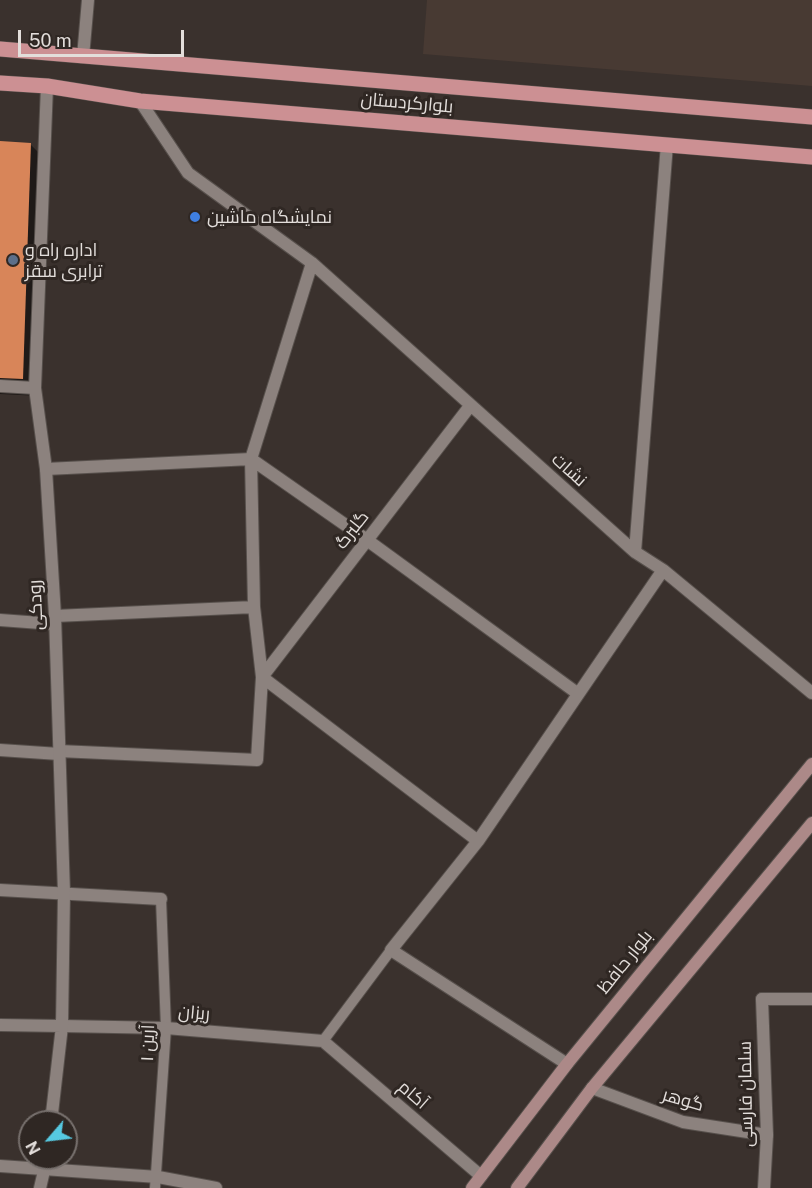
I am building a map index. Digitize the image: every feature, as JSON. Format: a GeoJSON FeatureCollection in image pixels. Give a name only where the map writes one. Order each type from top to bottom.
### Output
{"type":"FeatureCollection","features":[{"type":"Feature","properties":{"kind":"main road","name":"بلوارکردستان"},"geometry":{"type":"LineString","coordinates":[[0,49],[812,117]]}},
{"type":"Feature","properties":{"kind":"main road","name":"بلوارکردستان"},"geometry":{"type":"LineString","coordinates":[[0,83],[47,86],[140,101],[812,157]]}},
{"type":"Feature","properties":{"kind":"main road","name":"بلوار حافظ"},"geometry":{"type":"LineString","coordinates":[[472,1188],[567,1064],[812,764]]}},
{"type":"Feature","properties":{"kind":"main road"},"geometry":{"type":"LineString","coordinates":[[517,1188],[592,1088],[812,823]]}},
{"type":"Feature","properties":{"kind":"street"},"geometry":{"type":"LineString","coordinates":[[84,57],[88,0]]}},
{"type":"Feature","properties":{"kind":"street","name":"رودکی"},"geometry":{"type":"LineString","coordinates":[[47,86],[35,388],[46,469],[55,620],[64,893],[62,1026],[52,1110]]}},
{"type":"Feature","properties":{"kind":"street","name":"نشات"},"geometry":{"type":"LineString","coordinates":[[140,101],[188,173],[312,263],[635,552],[663,570],[812,693]]}},
{"type":"Feature","properties":{"kind":"street"},"geometry":{"type":"LineString","coordinates":[[635,552],[667,144]]}},
{"type":"Feature","properties":{"kind":"street"},"geometry":{"type":"LineString","coordinates":[[0,750],[257,760],[261,677],[254,607],[251,459],[312,263]]}},
{"type":"Feature","properties":{"kind":"street"},"geometry":{"type":"LineString","coordinates":[[0,386],[35,388]]}},
{"type":"Feature","properties":{"kind":"street","name":"گلبرگ"},"geometry":{"type":"LineString","coordinates":[[261,677],[470,406]]}},
{"type":"Feature","properties":{"kind":"street"},"geometry":{"type":"LineString","coordinates":[[46,469],[251,459],[367,540],[577,693]]}},
{"type":"Feature","properties":{"kind":"street"},"geometry":{"type":"LineString","coordinates":[[567,1064],[391,950],[478,841],[663,570]]}},
{"type":"Feature","properties":{"kind":"street"},"geometry":{"type":"LineString","coordinates":[[0,620],[55,620],[254,607]]}},
{"type":"Feature","properties":{"kind":"street"},"geometry":{"type":"LineString","coordinates":[[261,677],[478,841]]}},
{"type":"Feature","properties":{"kind":"street"},"geometry":{"type":"LineString","coordinates":[[0,890],[161,899]]}},
{"type":"Feature","properties":{"kind":"street","name":"سلمان فارسی"},"geometry":{"type":"LineString","coordinates":[[764,1188],[767,1135],[762,999],[812,999]]}},
{"type":"Feature","properties":{"kind":"street","name":"ریزان"},"geometry":{"type":"LineString","coordinates":[[0,1025],[166,1029],[323,1041]]}},
{"type":"Feature","properties":{"kind":"street","name":"آکام"},"geometry":{"type":"LineString","coordinates":[[323,1041],[481,1176]]}},
{"type":"Feature","properties":{"kind":"street","name":"گوهر"},"geometry":{"type":"LineString","coordinates":[[592,1088],[683,1122],[767,1135]]}},
{"type":"Feature","properties":{"kind":"street"},"geometry":{"type":"LineString","coordinates":[[0,1166],[18,1165]]}},
{"type":"Feature","properties":{"kind":"street"},"geometry":{"type":"LineString","coordinates":[[78,1169],[157,1183],[216,1188]]}},
{"type":"Feature","properties":{"kind":"street"},"geometry":{"type":"LineString","coordinates":[[40,1188],[44,1170]]}},
{"type":"Feature","properties":{"kind":"lane","name":"آرین ۱"},"geometry":{"type":"LineString","coordinates":[[157,1183],[166,1029],[161,899]]}},
{"type":"Feature","properties":{"kind":"lane"},"geometry":{"type":"LineString","coordinates":[[323,1041],[391,950]]}},
{"type":"Feature","properties":{"kind":"shaded area"},"geometry":{"type":"Polygon","coordinates":[[[427,0],[812,0],[812,86],[423,54],[427,0]]]}},
{"type":"Feature","properties":{"kind":"building","name":"اداره راه و ترابری سقز"},"geometry":{"type":"Polygon","coordinates":[[[0,141],[31,143],[23,379],[0,378],[0,141]]]}},
{"type":"Feature","properties":{"kind":"place","name":"نمایشگاه ماشین"},"geometry":{"type":"Point","coordinates":[195,217]}},
{"type":"Feature","properties":{"kind":"place","name":"اداره راه و ترابری سقز"},"geometry":{"type":"Point","coordinates":[13,260]}}]}
